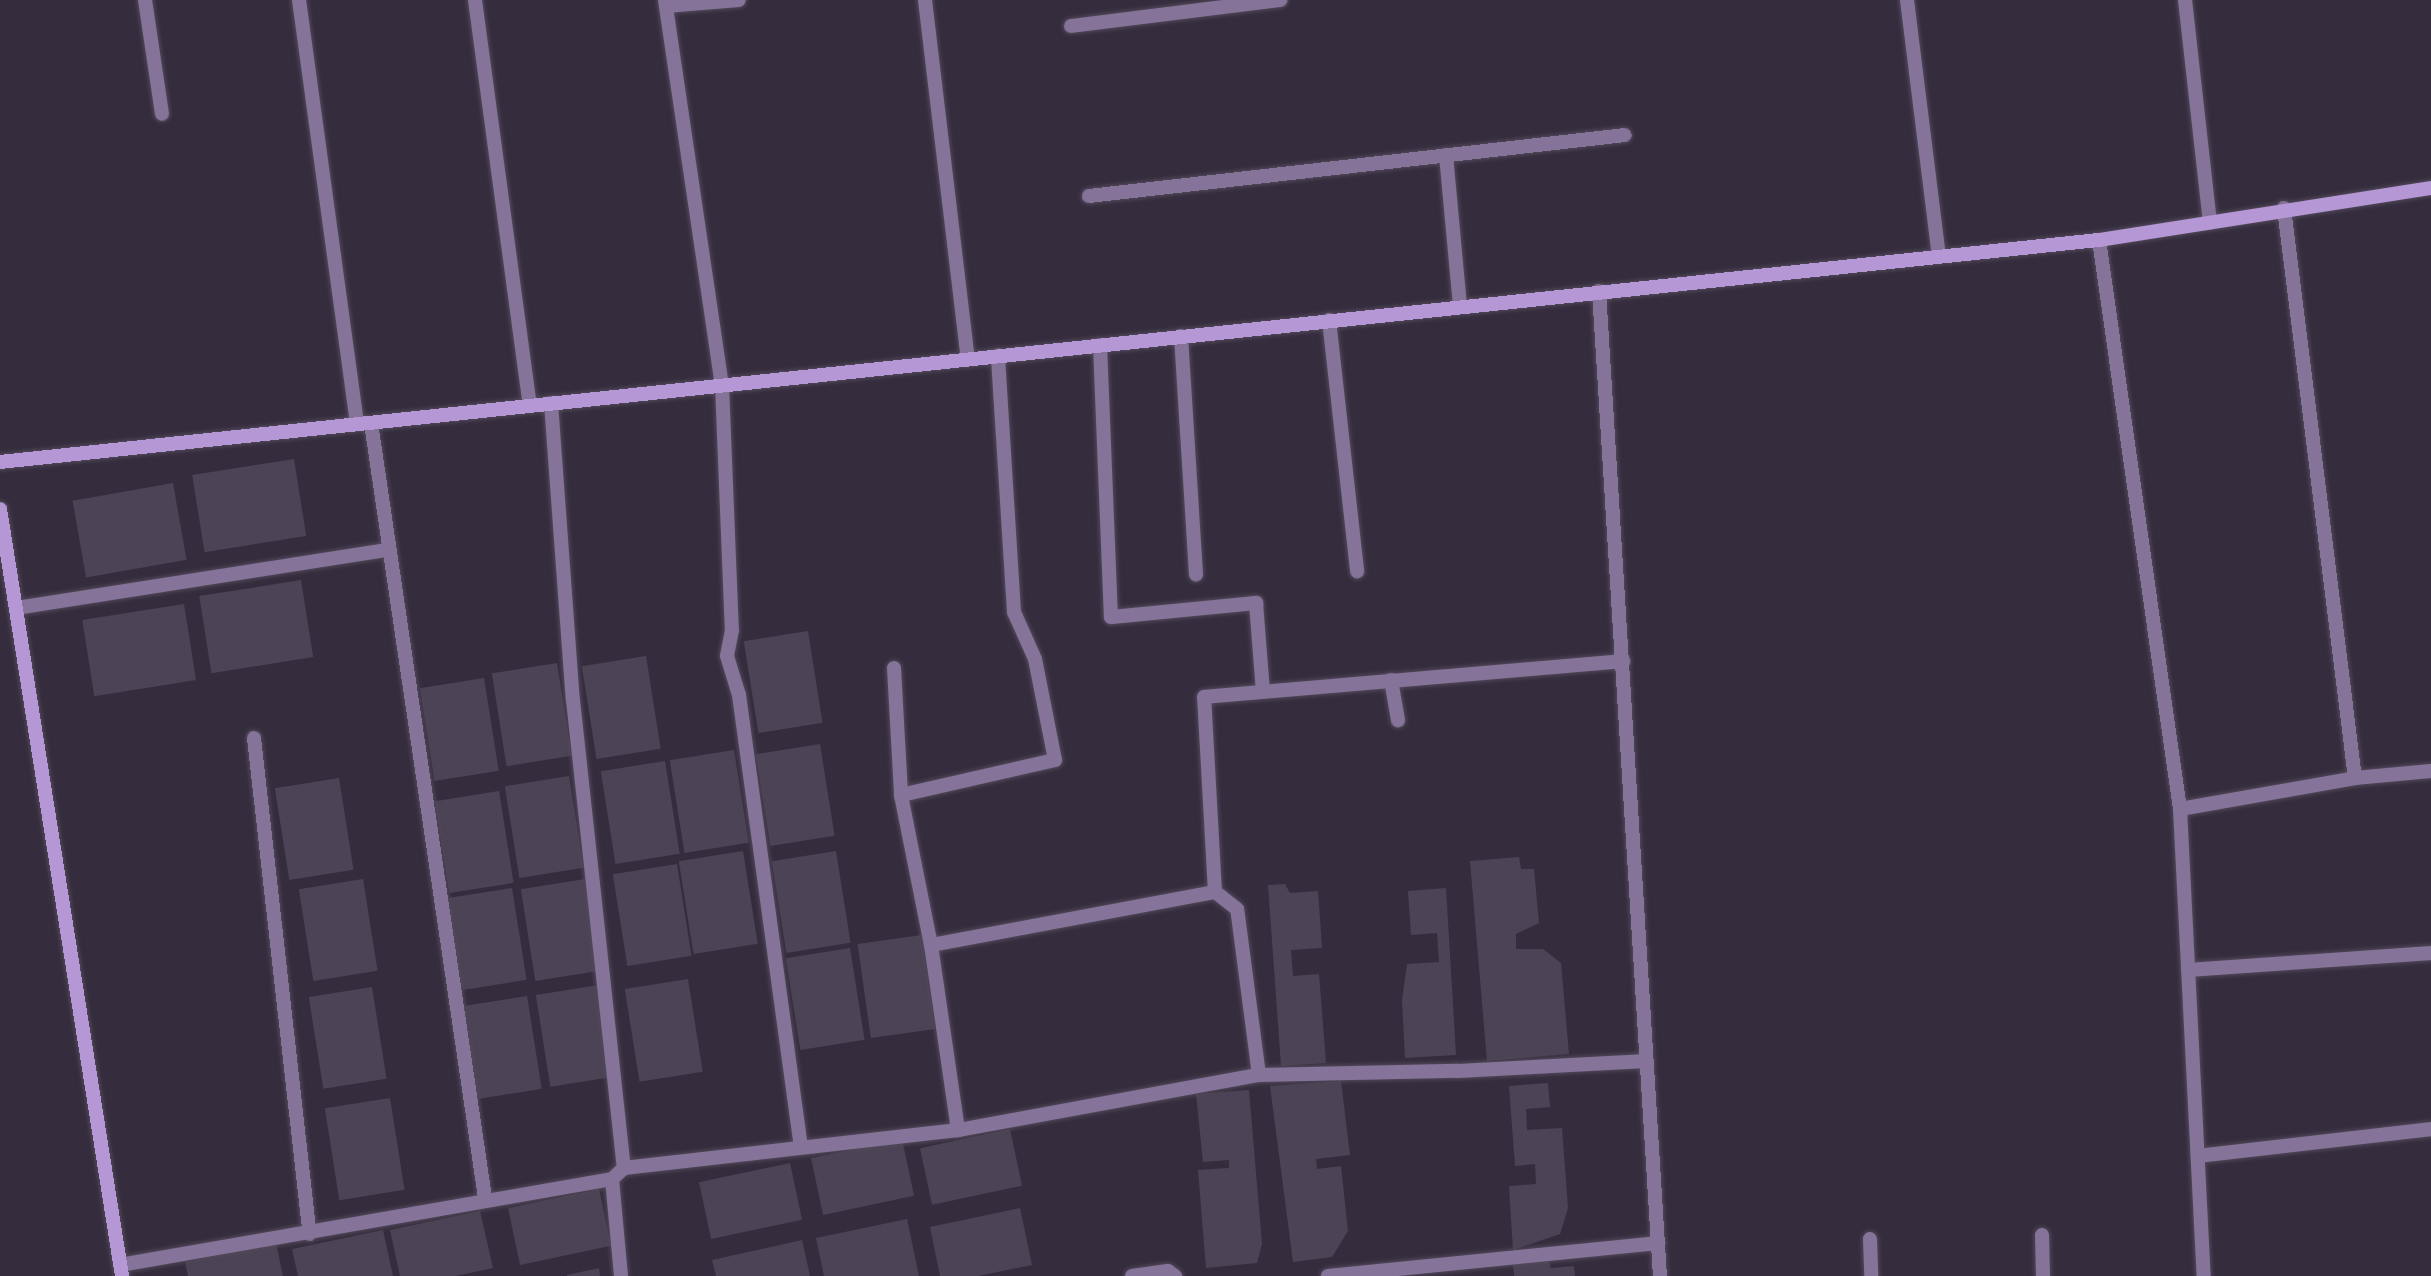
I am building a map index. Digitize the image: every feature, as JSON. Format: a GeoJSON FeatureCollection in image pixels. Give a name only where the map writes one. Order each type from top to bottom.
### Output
{"type":"FeatureCollection","features":[{"type":"Feature","properties":{"kind":"street"},"geometry":{"type":"LineString","coordinates":[[145,0],[162,114]]}},
{"type":"Feature","properties":{"kind":"street"},"geometry":{"type":"LineString","coordinates":[[299,0],[485,1198]]}},
{"type":"Feature","properties":{"kind":"street"},"geometry":{"type":"LineString","coordinates":[[475,0],[530,405]]}},
{"type":"Feature","properties":{"kind":"street"},"geometry":{"type":"LineString","coordinates":[[739,0],[665,3],[722,385],[732,630],[727,656],[739,695],[801,1146]]}},
{"type":"Feature","properties":{"kind":"street"},"geometry":{"type":"LineString","coordinates":[[925,0],[968,358]]}},
{"type":"Feature","properties":{"kind":"street"},"geometry":{"type":"LineString","coordinates":[[1071,26],[1165,7],[1280,0]]}},
{"type":"Feature","properties":{"kind":"street"},"geometry":{"type":"LineString","coordinates":[[1907,0],[1939,256]]}},
{"type":"Feature","properties":{"kind":"street"},"geometry":{"type":"LineString","coordinates":[[2185,0],[2210,223]]}},
{"type":"Feature","properties":{"kind":"street"},"geometry":{"type":"LineString","coordinates":[[1089,196],[1625,135]]}},
{"type":"Feature","properties":{"kind":"street"},"geometry":{"type":"LineString","coordinates":[[1446,155],[1460,305]]}},
{"type":"Feature","properties":{"kind":"street"},"geometry":{"type":"LineString","coordinates":[[0,462],[1460,305],[2099,240],[2210,223],[2284,208],[2431,188]]}},
{"type":"Feature","properties":{"kind":"street"},"geometry":{"type":"LineString","coordinates":[[2284,208],[2355,778]]}},
{"type":"Feature","properties":{"kind":"street"},"geometry":{"type":"LineString","coordinates":[[2099,240],[2180,809],[2204,1276]]}},
{"type":"Feature","properties":{"kind":"street"},"geometry":{"type":"LineString","coordinates":[[1599,291],[1660,1276]]}},
{"type":"Feature","properties":{"kind":"street"},"geometry":{"type":"LineString","coordinates":[[1329,320],[1357,571]]}},
{"type":"Feature","properties":{"kind":"street"},"geometry":{"type":"LineString","coordinates":[[1181,335],[1196,575]]}},
{"type":"Feature","properties":{"kind":"street"},"geometry":{"type":"LineString","coordinates":[[1100,345],[1111,617],[1256,603],[1263,691]]}},
{"type":"Feature","properties":{"kind":"street"},"geometry":{"type":"LineString","coordinates":[[901,795],[1055,760],[1035,659],[1014,612],[998,355]]}},
{"type":"Feature","properties":{"kind":"street"},"geometry":{"type":"LineString","coordinates":[[551,403],[573,700],[624,1168]]}},
{"type":"Feature","properties":{"kind":"street"},"geometry":{"type":"LineString","coordinates":[[0,509],[121,1270],[485,1198],[612,1179],[624,1168],[958,1130],[1259,1075],[1647,1061]]}},
{"type":"Feature","properties":{"kind":"street"},"geometry":{"type":"LineString","coordinates":[[16,608],[386,550]]}},
{"type":"Feature","properties":{"kind":"street"},"geometry":{"type":"LineString","coordinates":[[1214,892],[1204,697],[1623,661]]}},
{"type":"Feature","properties":{"kind":"street"},"geometry":{"type":"LineString","coordinates":[[894,668],[901,795],[931,945],[958,1130]]}},
{"type":"Feature","properties":{"kind":"street"},"geometry":{"type":"LineString","coordinates":[[1391,680],[1398,720]]}},
{"type":"Feature","properties":{"kind":"street"},"geometry":{"type":"LineString","coordinates":[[254,738],[310,1234]]}},
{"type":"Feature","properties":{"kind":"street"},"geometry":{"type":"LineString","coordinates":[[2180,809],[2355,778],[2431,771]]}},
{"type":"Feature","properties":{"kind":"street"},"geometry":{"type":"LineString","coordinates":[[931,945],[1214,892],[1237,909],[1259,1075]]}},
{"type":"Feature","properties":{"kind":"street"},"geometry":{"type":"LineString","coordinates":[[2188,971],[2431,953]]}},
{"type":"Feature","properties":{"kind":"street"},"geometry":{"type":"LineString","coordinates":[[2197,1156],[2431,1129]]}},
{"type":"Feature","properties":{"kind":"street"},"geometry":{"type":"LineString","coordinates":[[612,1179],[621,1276]]}},
{"type":"Feature","properties":{"kind":"street"},"geometry":{"type":"LineString","coordinates":[[2042,1236],[2043,1276]]}},
{"type":"Feature","properties":{"kind":"street"},"geometry":{"type":"LineString","coordinates":[[1870,1239],[1871,1276]]}},
{"type":"Feature","properties":{"kind":"street"},"geometry":{"type":"LineString","coordinates":[[1328,1276],[1658,1243]]}},
{"type":"Feature","properties":{"kind":"street"},"geometry":{"type":"LineString","coordinates":[[1132,1276],[1168,1271],[1175,1276]]}},
{"type":"Feature","properties":{"kind":"building"},"geometry":{"type":"Polygon","coordinates":[[[294,459],[306,536],[204,552],[192,475],[294,459]]]}},
{"type":"Feature","properties":{"kind":"building"},"geometry":{"type":"Polygon","coordinates":[[[173,483],[187,560],[86,578],[73,501],[173,483]]]}},
{"type":"Feature","properties":{"kind":"building"},"geometry":{"type":"Polygon","coordinates":[[[301,580],[313,657],[211,673],[199,596],[301,580]]]}},
{"type":"Feature","properties":{"kind":"building"},"geometry":{"type":"Polygon","coordinates":[[[184,604],[196,680],[94,696],[82,620],[184,604]]]}},
{"type":"Feature","properties":{"kind":"building"},"geometry":{"type":"Polygon","coordinates":[[[808,631],[823,723],[758,733],[744,641],[808,631]]]}},
{"type":"Feature","properties":{"kind":"building"},"geometry":{"type":"Polygon","coordinates":[[[646,656],[661,749],[597,759],[582,666],[646,656]]]}},
{"type":"Feature","properties":{"kind":"building"},"geometry":{"type":"Polygon","coordinates":[[[557,663],[572,756],[507,766],[492,673],[557,663]]]}},
{"type":"Feature","properties":{"kind":"building"},"geometry":{"type":"Polygon","coordinates":[[[484,678],[499,771],[435,781],[420,688],[484,678]]]}},
{"type":"Feature","properties":{"kind":"building"},"geometry":{"type":"Polygon","coordinates":[[[820,744],[835,836],[770,846],[756,754],[820,744]]]}},
{"type":"Feature","properties":{"kind":"building"},"geometry":{"type":"Polygon","coordinates":[[[734,750],[749,843],[685,853],[670,760],[734,750]]]}},
{"type":"Feature","properties":{"kind":"building"},"geometry":{"type":"Polygon","coordinates":[[[665,761],[680,854],[616,864],[601,771],[665,761]]]}},
{"type":"Feature","properties":{"kind":"building"},"geometry":{"type":"Polygon","coordinates":[[[569,776],[584,868],[519,878],[505,786],[569,776]]]}},
{"type":"Feature","properties":{"kind":"building"},"geometry":{"type":"Polygon","coordinates":[[[339,778],[354,870],[289,880],[275,788],[339,778]]]}},
{"type":"Feature","properties":{"kind":"building"},"geometry":{"type":"Polygon","coordinates":[[[499,791],[514,883],[449,893],[435,801],[499,791]]]}},
{"type":"Feature","properties":{"kind":"building"},"geometry":{"type":"Polygon","coordinates":[[[743,851],[758,944],[694,954],[679,861],[743,851]]]}},
{"type":"Feature","properties":{"kind":"building"},"geometry":{"type":"Polygon","coordinates":[[[836,851],[851,943],[786,953],[772,861],[836,851]]]}},
{"type":"Feature","properties":{"kind":"building"},"geometry":{"type":"Polygon","coordinates":[[[1519,857],[1521,869],[1534,869],[1539,923],[1516,934],[1516,949],[1543,949],[1561,963],[1569,1054],[1487,1061],[1470,861],[1519,857]]]}},
{"type":"Feature","properties":{"kind":"building"},"geometry":{"type":"Polygon","coordinates":[[[677,864],[692,956],[627,966],[613,874],[677,864]]]}},
{"type":"Feature","properties":{"kind":"building"},"geometry":{"type":"Polygon","coordinates":[[[363,879],[378,971],[313,981],[299,889],[363,879]]]}},
{"type":"Feature","properties":{"kind":"building"},"geometry":{"type":"Polygon","coordinates":[[[585,879],[600,971],[535,981],[521,889],[585,879]]]}},
{"type":"Feature","properties":{"kind":"building"},"geometry":{"type":"Polygon","coordinates":[[[1285,884],[1290,893],[1318,891],[1322,948],[1291,950],[1293,976],[1319,974],[1326,1063],[1281,1066],[1268,885],[1285,884]]]}},
{"type":"Feature","properties":{"kind":"building"},"geometry":{"type":"Polygon","coordinates":[[[512,888],[527,980],[461,990],[447,898],[512,888]]]}},
{"type":"Feature","properties":{"kind":"building"},"geometry":{"type":"Polygon","coordinates":[[[1446,888],[1456,1055],[1405,1058],[1402,1000],[1407,964],[1439,962],[1437,933],[1411,935],[1408,891],[1446,888]]]}},
{"type":"Feature","properties":{"kind":"building"},"geometry":{"type":"Polygon","coordinates":[[[922,935],[935,1029],[871,1038],[858,944],[922,935]]]}},
{"type":"Feature","properties":{"kind":"building"},"geometry":{"type":"Polygon","coordinates":[[[850,948],[865,1040],[800,1050],[786,958],[850,948]]]}},
{"type":"Feature","properties":{"kind":"building"},"geometry":{"type":"Polygon","coordinates":[[[688,979],[703,1072],[639,1082],[625,989],[688,979]]]}},
{"type":"Feature","properties":{"kind":"building"},"geometry":{"type":"Polygon","coordinates":[[[599,985],[614,1077],[550,1087],[536,995],[599,985]]]}},
{"type":"Feature","properties":{"kind":"building"},"geometry":{"type":"Polygon","coordinates":[[[372,987],[387,1079],[323,1089],[309,997],[372,987]]]}},
{"type":"Feature","properties":{"kind":"building"},"geometry":{"type":"Polygon","coordinates":[[[527,996],[542,1089],[477,1099],[462,1006],[527,996]]]}},
{"type":"Feature","properties":{"kind":"building"},"geometry":{"type":"Polygon","coordinates":[[[1341,1081],[1350,1155],[1316,1159],[1317,1169],[1341,1166],[1348,1231],[1332,1257],[1293,1262],[1270,1086],[1341,1081]]]}},
{"type":"Feature","properties":{"kind":"building"},"geometry":{"type":"Polygon","coordinates":[[[1548,1083],[1550,1107],[1526,1109],[1527,1130],[1562,1128],[1568,1208],[1560,1234],[1513,1250],[1509,1186],[1536,1184],[1535,1164],[1515,1166],[1509,1086],[1548,1083]]]}},
{"type":"Feature","properties":{"kind":"building"},"geometry":{"type":"Polygon","coordinates":[[[1249,1090],[1262,1244],[1257,1263],[1206,1268],[1198,1170],[1229,1168],[1229,1160],[1203,1162],[1196,1094],[1249,1090]]]}},
{"type":"Feature","properties":{"kind":"building"},"geometry":{"type":"Polygon","coordinates":[[[390,1098],[405,1190],[339,1200],[325,1108],[390,1098]]]}},
{"type":"Feature","properties":{"kind":"building"},"geometry":{"type":"Polygon","coordinates":[[[1010,1129],[1022,1186],[932,1205],[920,1148],[1010,1129]]]}},
{"type":"Feature","properties":{"kind":"building"},"geometry":{"type":"Polygon","coordinates":[[[902,1139],[914,1196],[823,1215],[811,1158],[902,1139]]]}},
{"type":"Feature","properties":{"kind":"building"},"geometry":{"type":"Polygon","coordinates":[[[790,1163],[802,1220],[711,1239],[699,1182],[790,1163]]]}},
{"type":"Feature","properties":{"kind":"building"},"geometry":{"type":"Polygon","coordinates":[[[599,1189],[611,1246],[520,1265],[508,1208],[599,1189]]]}},
{"type":"Feature","properties":{"kind":"building"},"geometry":{"type":"Polygon","coordinates":[[[1020,1208],[1032,1265],[978,1276],[940,1276],[930,1227],[1020,1208]]]}},
{"type":"Feature","properties":{"kind":"building"},"geometry":{"type":"Polygon","coordinates":[[[480,1211],[493,1268],[456,1276],[400,1276],[390,1230],[480,1211]]]}},
{"type":"Feature","properties":{"kind":"building"},"geometry":{"type":"Polygon","coordinates":[[[907,1219],[919,1276],[824,1276],[816,1238],[907,1219]]]}},
{"type":"Feature","properties":{"kind":"building"},"geometry":{"type":"Polygon","coordinates":[[[383,1230],[393,1276],[298,1276],[292,1249],[383,1230]]]}},
{"type":"Feature","properties":{"kind":"building"},"geometry":{"type":"Polygon","coordinates":[[[802,1240],[810,1276],[716,1276],[712,1260],[802,1240]]]}},
{"type":"Feature","properties":{"kind":"building"},"geometry":{"type":"Polygon","coordinates":[[[276,1243],[283,1276],[188,1276],[185,1262],[276,1243]]]}},
{"type":"Feature","properties":{"kind":"building"},"geometry":{"type":"Polygon","coordinates":[[[1549,1260],[1551,1268],[1574,1266],[1575,1276],[1514,1276],[1513,1263],[1549,1260]]]}},
{"type":"Feature","properties":{"kind":"building"},"geometry":{"type":"Polygon","coordinates":[[[599,1268],[600,1276],[567,1276],[567,1275],[599,1268]]]}}]}
